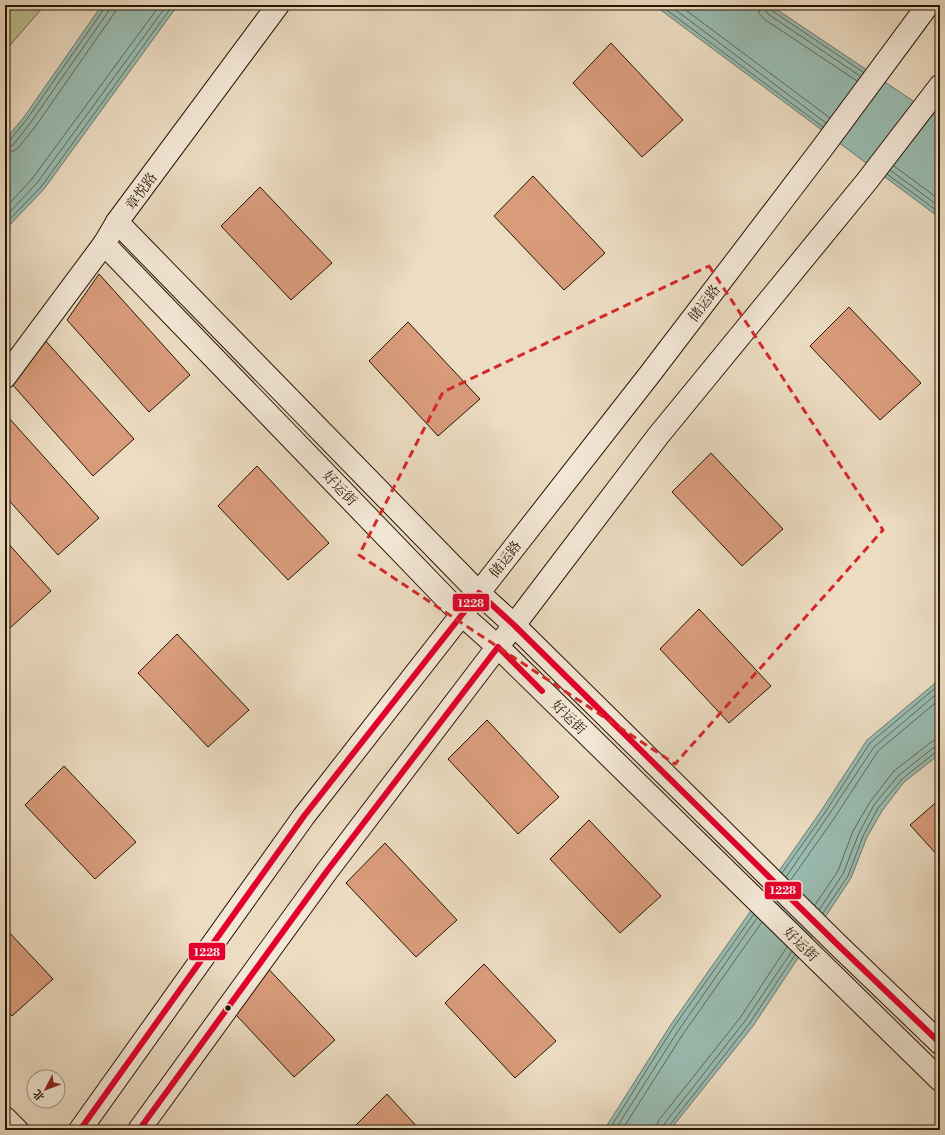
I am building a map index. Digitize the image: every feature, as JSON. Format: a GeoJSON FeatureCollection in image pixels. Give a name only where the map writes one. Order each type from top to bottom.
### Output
{"type":"FeatureCollection","features":[{"type":"Feature","properties":{"kind":"street","name":"章悦路"},"geometry":{"type":"LineString","coordinates":[[5,377],[104,244],[117,222],[278,5]]}},
{"type":"Feature","properties":{"kind":"street","name":"储运路"},"geometry":{"type":"LineString","coordinates":[[80,1130],[304,816],[650,374],[882,68],[930,8]]}},
{"type":"Feature","properties":{"kind":"street"},"geometry":{"type":"LineString","coordinates":[[139,1130],[327,871],[658,436],[867,181],[935,93]]}},
{"type":"Feature","properties":{"kind":"street","name":"好运街"},"geometry":{"type":"LineString","coordinates":[[117,222],[479,593],[514,625],[837,944],[940,1043]]}},
{"type":"Feature","properties":{"kind":"street","name":"好运街"},"geometry":{"type":"LineString","coordinates":[[104,244],[462,615],[498,647],[940,1080]]}},
{"type":"Feature","properties":{"kind":"street"},"geometry":{"type":"LineString","coordinates":[[5,1118],[17,1130]]}},
{"type":"Feature","properties":{"kind":"highlighted area"},"geometry":{"type":"Polygon","coordinates":[[[709,266],[883,530],[675,764],[359,555],[443,392],[709,266]]]}},
{"type":"Feature","properties":{"kind":"green space"},"geometry":{"type":"Polygon","coordinates":[[[5,5],[45,5],[5,51],[5,5]]]}},
{"type":"Feature","properties":{"kind":"water"},"geometry":{"type":"Polygon","coordinates":[[[102,5],[178,5],[44,189],[5,230],[5,140],[24,117],[102,5]]]}},
{"type":"Feature","properties":{"kind":"water"},"geometry":{"type":"Polygon","coordinates":[[[654,5],[770,5],[940,119],[940,218],[654,5]]]}},
{"type":"Feature","properties":{"kind":"water"},"geometry":{"type":"Polygon","coordinates":[[[940,679],[940,754],[904,782],[882,811],[867,837],[851,878],[753,1026],[670,1130],[604,1130],[670,1026],[821,811],[867,740],[940,679]]]}},
{"type":"Feature","properties":{"kind":"building"},"geometry":{"type":"Polygon","coordinates":[[[611,43],[683,120],[642,157],[573,83],[611,43]]]}},
{"type":"Feature","properties":{"kind":"building"},"geometry":{"type":"Polygon","coordinates":[[[533,176],[605,253],[564,290],[494,216],[533,176]]]}},
{"type":"Feature","properties":{"kind":"building"},"geometry":{"type":"Polygon","coordinates":[[[260,187],[332,263],[291,300],[221,226],[260,187]]]}},
{"type":"Feature","properties":{"kind":"building"},"geometry":{"type":"Polygon","coordinates":[[[99,274],[190,375],[149,412],[67,320],[99,274]]]}},
{"type":"Feature","properties":{"kind":"building"},"geometry":{"type":"Polygon","coordinates":[[[849,307],[921,383],[880,420],[810,346],[849,307]]]}},
{"type":"Feature","properties":{"kind":"building"},"geometry":{"type":"Polygon","coordinates":[[[408,322],[480,399],[438,436],[369,361],[408,322]]]}},
{"type":"Feature","properties":{"kind":"building"},"geometry":{"type":"Polygon","coordinates":[[[43,338],[134,439],[93,476],[12,384],[43,338]]]}},
{"type":"Feature","properties":{"kind":"building"},"geometry":{"type":"Polygon","coordinates":[[[8,417],[99,518],[58,555],[5,496],[5,421],[8,417]]]}},
{"type":"Feature","properties":{"kind":"building"},"geometry":{"type":"Polygon","coordinates":[[[711,453],[783,529],[742,566],[672,492],[711,453]]]}},
{"type":"Feature","properties":{"kind":"building"},"geometry":{"type":"Polygon","coordinates":[[[257,466],[329,543],[288,580],[218,506],[257,466]]]}},
{"type":"Feature","properties":{"kind":"building"},"geometry":{"type":"Polygon","coordinates":[[[5,540],[51,591],[10,628],[5,622],[5,540]]]}},
{"type":"Feature","properties":{"kind":"building"},"geometry":{"type":"Polygon","coordinates":[[[699,609],[771,686],[729,723],[660,649],[699,609]]]}},
{"type":"Feature","properties":{"kind":"building"},"geometry":{"type":"Polygon","coordinates":[[[177,634],[249,710],[208,747],[138,673],[177,634]]]}},
{"type":"Feature","properties":{"kind":"building"},"geometry":{"type":"Polygon","coordinates":[[[487,720],[559,797],[518,834],[448,759],[487,720]]]}},
{"type":"Feature","properties":{"kind":"building"},"geometry":{"type":"Polygon","coordinates":[[[64,766],[136,842],[95,879],[25,805],[64,766]]]}},
{"type":"Feature","properties":{"kind":"building"},"geometry":{"type":"Polygon","coordinates":[[[940,799],[940,858],[910,825],[940,799]]]}},
{"type":"Feature","properties":{"kind":"building"},"geometry":{"type":"Polygon","coordinates":[[[589,820],[661,896],[620,933],[550,859],[589,820]]]}},
{"type":"Feature","properties":{"kind":"building"},"geometry":{"type":"Polygon","coordinates":[[[385,843],[457,920],[416,957],[346,883],[385,843]]]}},
{"type":"Feature","properties":{"kind":"building"},"geometry":{"type":"Polygon","coordinates":[[[5,928],[53,979],[12,1016],[5,1009],[5,928]]]}},
{"type":"Feature","properties":{"kind":"building"},"geometry":{"type":"Polygon","coordinates":[[[263,963],[335,1040],[294,1077],[224,1002],[263,963]]]}},
{"type":"Feature","properties":{"kind":"building"},"geometry":{"type":"Polygon","coordinates":[[[484,964],[556,1041],[515,1078],[445,1003],[484,964]]]}},
{"type":"Feature","properties":{"kind":"building"},"geometry":{"type":"Polygon","coordinates":[[[387,1094],[420,1130],[351,1130],[387,1094]]]}},
{"type":"Feature","properties":{"kind":"transit line","name":"1228"},"geometry":{"type":"LineString","coordinates":[[80,1130],[304,816],[479,593],[514,625],[837,944],[940,1043]]}},
{"type":"Feature","properties":{"kind":"transit line","name":"1228"},"geometry":{"type":"LineString","coordinates":[[139,1130],[327,871],[498,647],[542,691]]}}]}
